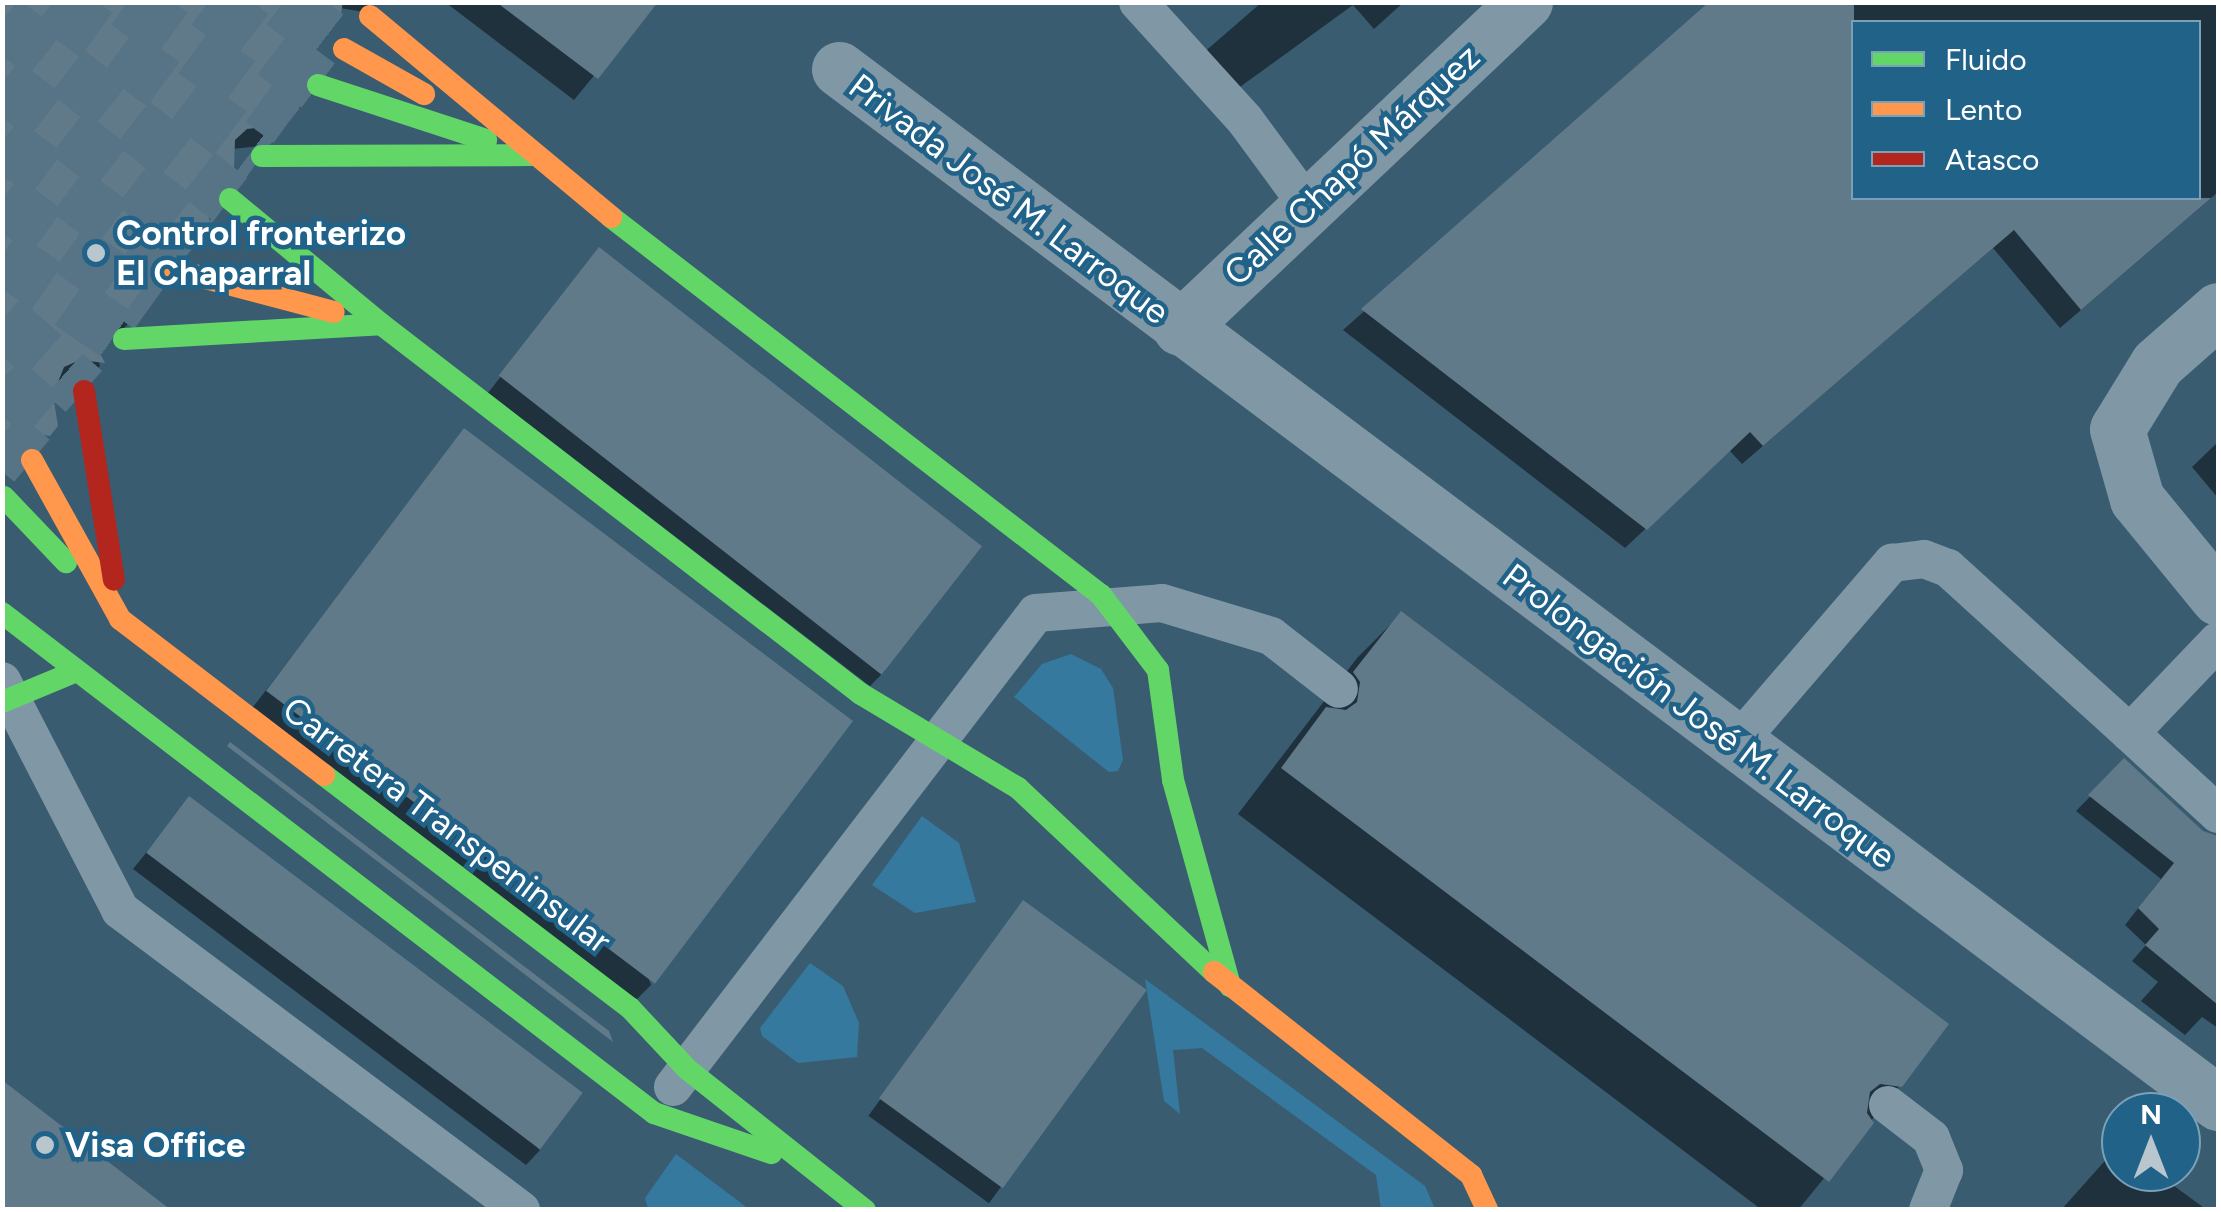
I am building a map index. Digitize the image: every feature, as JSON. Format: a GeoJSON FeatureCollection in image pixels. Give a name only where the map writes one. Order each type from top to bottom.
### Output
{"type":"FeatureCollection","features":[{"type":"Feature","properties":{"kind":"highway"},"geometry":{"type":"LineString","coordinates":[[370,16],[531,155],[1038,542],[1112,608],[1158,670],[1173,780],[1230,987]]}},
{"type":"Feature","properties":{"kind":"highway"},"geometry":{"type":"LineString","coordinates":[[344,49],[531,155]]}},
{"type":"Feature","properties":{"kind":"highway"},"geometry":{"type":"LineString","coordinates":[[318,85],[531,155]]}},
{"type":"Feature","properties":{"kind":"highway"},"geometry":{"type":"LineString","coordinates":[[364,131],[531,155]]}},
{"type":"Feature","properties":{"kind":"highway"},"geometry":{"type":"LineString","coordinates":[[262,156],[531,155]]}},
{"type":"Feature","properties":{"kind":"highway"},"geometry":{"type":"LineString","coordinates":[[230,198],[381,324],[861,694],[936,743],[1018,788],[1230,987],[1471,1175],[1487,1210]]}},
{"type":"Feature","properties":{"kind":"highway"},"geometry":{"type":"LineString","coordinates":[[175,270],[381,324]]}},
{"type":"Feature","properties":{"kind":"highway"},"geometry":{"type":"LineString","coordinates":[[274,271],[381,324]]}},
{"type":"Feature","properties":{"kind":"highway"},"geometry":{"type":"LineString","coordinates":[[188,309],[381,324]]}},
{"type":"Feature","properties":{"kind":"highway"},"geometry":{"type":"LineString","coordinates":[[124,339],[381,324]]}},
{"type":"Feature","properties":{"kind":"highway"},"geometry":{"type":"LineString","coordinates":[[84,391],[120,619]]}},
{"type":"Feature","properties":{"kind":"highway","name":"Carretera Transpeninsular"},"geometry":{"type":"LineString","coordinates":[[32,460],[120,619],[630,1008],[687,1069],[865,1210]]}},
{"type":"Feature","properties":{"kind":"highway"},"geometry":{"type":"LineString","coordinates":[[69,462],[120,619]]}},
{"type":"Feature","properties":{"kind":"highway"},"geometry":{"type":"LineString","coordinates":[[4,497],[120,619]]}},
{"type":"Feature","properties":{"kind":"highway"},"geometry":{"type":"LineString","coordinates":[[36,566],[120,619]]}},
{"type":"Feature","properties":{"kind":"highway"},"geometry":{"type":"LineString","coordinates":[[2,614],[72,673],[654,1113],[812,1167]]}},
{"type":"Feature","properties":{"kind":"highway"},"geometry":{"type":"LineString","coordinates":[[2,641],[72,673]]}},
{"type":"Feature","properties":{"kind":"highway"},"geometry":{"type":"LineString","coordinates":[[4,686],[72,673]]}},
{"type":"Feature","properties":{"kind":"highway"},"geometry":{"type":"LineString","coordinates":[[4,686],[72,673]]}},
{"type":"Feature","properties":{"kind":"street","name":"Calle Chapó Márquez"},"geometry":{"type":"LineString","coordinates":[[1180,328],[1525,2]]}},
{"type":"Feature","properties":{"kind":"street","name":"Privada José M. Larroque"},"geometry":{"type":"LineString","coordinates":[[839,69],[1180,328]]}},
{"type":"Feature","properties":{"kind":"street"},"geometry":{"type":"LineString","coordinates":[[2218,310],[2156,364],[2117,429],[2138,500],[2218,598]]}},
{"type":"Feature","properties":{"kind":"street","name":"Prolongación José M. Larroque"},"geometry":{"type":"LineString","coordinates":[[1180,328],[1737,743],[2211,1082]]}},
{"type":"Feature","properties":{"kind":"lane"},"geometry":{"type":"LineString","coordinates":[[1138,2],[1245,120],[1309,206]]}},
{"type":"Feature","properties":{"kind":"lane"},"geometry":{"type":"LineString","coordinates":[[1737,743],[1892,563],[1924,559],[1948,568],[2218,814]]}},
{"type":"Feature","properties":{"kind":"lane"},"geometry":{"type":"LineString","coordinates":[[654,1113],[1036,613],[1162,603],[1271,636],[1339,689]]}},
{"type":"Feature","properties":{"kind":"lane"},"geometry":{"type":"LineString","coordinates":[[2130,733],[2218,641]]}},
{"type":"Feature","properties":{"kind":"lane"},"geometry":{"type":"LineString","coordinates":[[4,686],[120,910],[521,1210]]}},
{"type":"Feature","properties":{"kind":"lane"},"geometry":{"type":"LineString","coordinates":[[1888,1105],[1931,1138],[1944,1170],[1928,1210]]}},
{"type":"Feature","properties":{"kind":"shaded area"},"geometry":{"type":"Polygon","coordinates":[[[1071,654],[1101,669],[1113,688],[1123,760],[1118,771],[1109,772],[1014,697],[1042,664],[1071,654]]]}},
{"type":"Feature","properties":{"kind":"shaded area"},"geometry":{"type":"Polygon","coordinates":[[[922,816],[959,843],[976,902],[915,913],[872,885],[922,816]]]}},
{"type":"Feature","properties":{"kind":"shaded area"},"geometry":{"type":"Polygon","coordinates":[[[810,963],[843,986],[859,1023],[857,1057],[798,1063],[762,1036],[760,1028],[810,963]]]}},
{"type":"Feature","properties":{"kind":"shaded area"},"geometry":{"type":"Polygon","coordinates":[[[1145,979],[1425,1186],[1435,1209],[1381,1209],[1376,1175],[1202,1048],[1173,1050],[1180,1114],[1164,1101],[1145,979]]]}},
{"type":"Feature","properties":{"kind":"shaded area"},"geometry":{"type":"Polygon","coordinates":[[[676,1154],[749,1209],[648,1209],[645,1198],[676,1154]]]}},
{"type":"Feature","properties":{"kind":"building","name":"Control fronterizo El Chaparral"},"geometry":{"type":"Polygon","coordinates":[[[2,2],[343,2],[340,19],[316,35],[314,54],[289,74],[288,92],[299,109],[286,125],[247,129],[235,140],[234,168],[207,178],[199,193],[211,224],[196,243],[168,240],[152,249],[145,277],[157,295],[150,306],[106,314],[93,340],[105,363],[80,360],[64,367],[53,395],[58,426],[50,436],[18,432],[2,453],[2,2]]]}},
{"type":"Feature","properties":{"kind":"building"},"geometry":{"type":"Polygon","coordinates":[[[496,2],[658,2],[598,79],[496,2]]]}},
{"type":"Feature","properties":{"kind":"building"},"geometry":{"type":"Polygon","coordinates":[[[1709,2],[1854,2],[1851,200],[2211,198],[2081,310],[2014,230],[1763,446],[1750,432],[1647,530],[1361,309],[1709,2]]]}},
{"type":"Feature","properties":{"kind":"building"},"geometry":{"type":"Polygon","coordinates":[[[599,247],[982,546],[882,675],[499,375],[599,247]]]}},
{"type":"Feature","properties":{"kind":"building"},"geometry":{"type":"Polygon","coordinates":[[[464,428],[853,721],[655,984],[266,691],[464,428]]]}},
{"type":"Feature","properties":{"kind":"building"},"geometry":{"type":"Polygon","coordinates":[[[1401,611],[1949,1024],[1902,1087],[1880,1084],[1870,1092],[1867,1113],[1874,1123],[1829,1182],[1281,768],[1326,707],[1346,710],[1357,702],[1360,682],[1353,672],[1401,611]]]}},
{"type":"Feature","properties":{"kind":"building"},"geometry":{"type":"Polygon","coordinates":[[[230,742],[609,1031],[613,1042],[227,746],[230,742]]]}},
{"type":"Feature","properties":{"kind":"building"},"geometry":{"type":"Polygon","coordinates":[[[2124,758],[2203,831],[2218,836],[2218,1005],[2145,945],[2159,929],[2138,908],[2174,863],[2088,795],[2124,758]]]}},
{"type":"Feature","properties":{"kind":"building"},"geometry":{"type":"Polygon","coordinates":[[[189,796],[583,1093],[540,1149],[146,853],[189,796]]]}},
{"type":"Feature","properties":{"kind":"building"},"geometry":{"type":"Polygon","coordinates":[[[1023,900],[1147,990],[1003,1188],[879,1098],[1023,900]]]}},
{"type":"Feature","properties":{"kind":"building","name":"Visa Office"},"geometry":{"type":"Polygon","coordinates":[[[2,1080],[171,1210],[2,1210],[2,1080]]]}},
{"type":"Feature","properties":{"kind":"tunnel"},"geometry":{"type":"LineString","coordinates":[[52,2],[262,156]]}},
{"type":"Feature","properties":{"kind":"tunnel"},"geometry":{"type":"LineString","coordinates":[[127,2],[290,120]]}},
{"type":"Feature","properties":{"kind":"tunnel"},"geometry":{"type":"LineString","coordinates":[[208,2],[318,85]]}},
{"type":"Feature","properties":{"kind":"tunnel"},"geometry":{"type":"LineString","coordinates":[[283,2],[344,49]]}},
{"type":"Feature","properties":{"kind":"tunnel"},"geometry":{"type":"LineString","coordinates":[[2,20],[230,199]]}},
{"type":"Feature","properties":{"kind":"tunnel"},"geometry":{"type":"LineString","coordinates":[[2,82],[202,236]]}},
{"type":"Feature","properties":{"kind":"tunnel"},"geometry":{"type":"LineString","coordinates":[[2,141],[175,270]]}},
{"type":"Feature","properties":{"kind":"tunnel"},"geometry":{"type":"LineString","coordinates":[[2,199],[150,306]]}},
{"type":"Feature","properties":{"kind":"tunnel"},"geometry":{"type":"LineString","coordinates":[[2,255],[124,339]]}},
{"type":"Feature","properties":{"kind":"tunnel"},"geometry":{"type":"LineString","coordinates":[[2,319],[84,391]]}},
{"type":"Feature","properties":{"kind":"tunnel"},"geometry":{"type":"LineString","coordinates":[[2,379],[57,427]]}},
{"type":"Feature","properties":{"kind":"tunnel"},"geometry":{"type":"LineString","coordinates":[[2,435],[32,460]]}},
{"type":"Feature","properties":{"kind":"traffic: fast"},"geometry":{"type":"LineString","coordinates":[[318,85],[486,140]]}},
{"type":"Feature","properties":{"kind":"traffic: fast"},"geometry":{"type":"LineString","coordinates":[[262,156],[531,155]]}},
{"type":"Feature","properties":{"kind":"traffic: fast"},"geometry":{"type":"LineString","coordinates":[[230,199],[381,324],[861,694],[1018,788],[1214,972]]}},
{"type":"Feature","properties":{"kind":"traffic: fast"},"geometry":{"type":"LineString","coordinates":[[611,217],[1101,595],[1158,670],[1173,780],[1230,986]]}},
{"type":"Feature","properties":{"kind":"traffic: fast"},"geometry":{"type":"LineString","coordinates":[[124,339],[381,324]]}},
{"type":"Feature","properties":{"kind":"traffic: fast"},"geometry":{"type":"LineString","coordinates":[[4,497],[66,562]]}},
{"type":"Feature","properties":{"kind":"traffic: fast"},"geometry":{"type":"LineString","coordinates":[[2,613],[654,1113],[771,1153]]}},
{"type":"Feature","properties":{"kind":"traffic: fast"},"geometry":{"type":"LineString","coordinates":[[2,702],[72,673]]}},
{"type":"Feature","properties":{"kind":"traffic: fast"},"geometry":{"type":"LineString","coordinates":[[324,775],[630,1008],[687,1069],[865,1210]]}},
{"type":"Feature","properties":{"kind":"traffic: slow"},"geometry":{"type":"LineString","coordinates":[[370,16],[611,217]]}},
{"type":"Feature","properties":{"kind":"traffic: slow"},"geometry":{"type":"LineString","coordinates":[[344,49],[424,94]]}},
{"type":"Feature","properties":{"kind":"traffic: slow"},"geometry":{"type":"LineString","coordinates":[[175,270],[334,312]]}},
{"type":"Feature","properties":{"kind":"traffic: slow"},"geometry":{"type":"LineString","coordinates":[[32,460],[120,619],[324,775]]}},
{"type":"Feature","properties":{"kind":"traffic: slow"},"geometry":{"type":"LineString","coordinates":[[1214,972],[1471,1175],[1487,1210]]}},
{"type":"Feature","properties":{"kind":"traffic: jam"},"geometry":{"type":"LineString","coordinates":[[84,391],[114,580]]}},
{"type":"Feature","properties":{"kind":"place","name":"Control fronterizo El Chaparral"},"geometry":{"type":"Point","coordinates":[96,253]}},
{"type":"Feature","properties":{"kind":"place","name":"Visa Office"},"geometry":{"type":"Point","coordinates":[45,1145]}}]}
